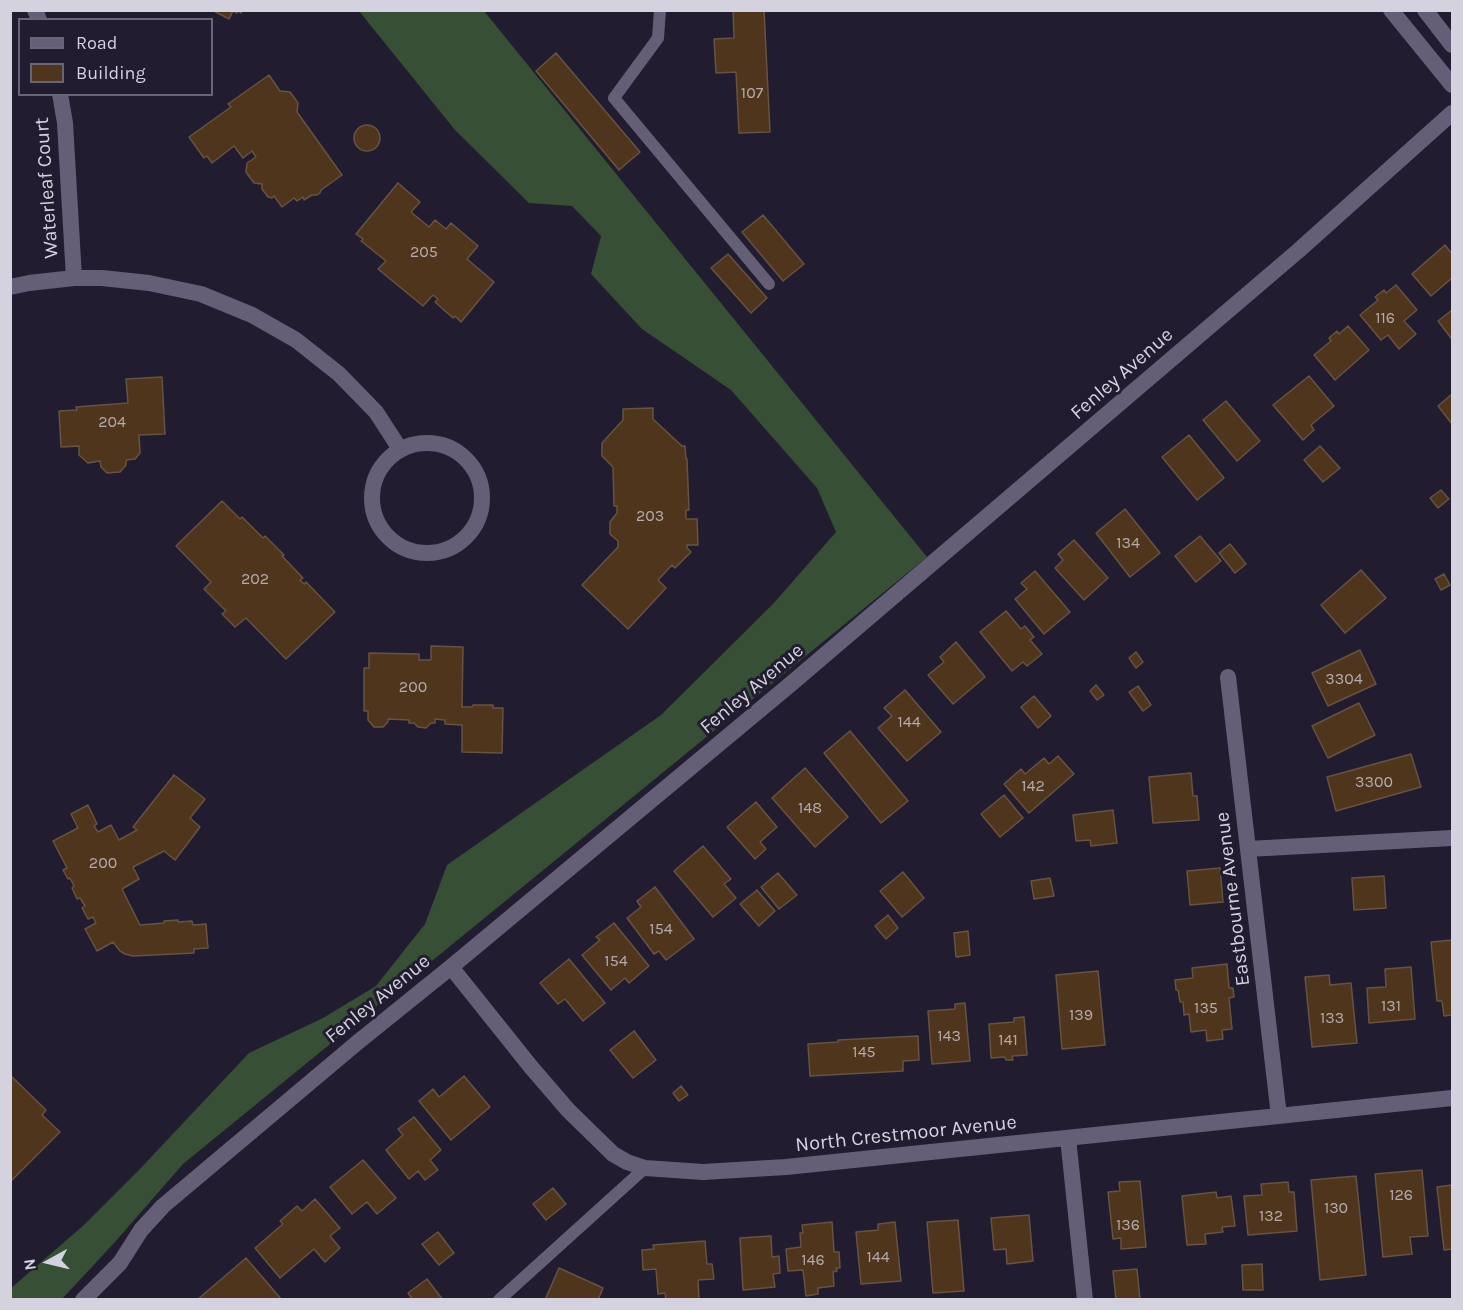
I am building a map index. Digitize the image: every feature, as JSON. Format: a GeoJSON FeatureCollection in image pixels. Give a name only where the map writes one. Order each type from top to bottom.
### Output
{"type":"FeatureCollection","features":[{"type":"Feature","properties":{"kind":"street"},"geometry":{"type":"LineString","coordinates":[[1391,10],[1452,85]]}},
{"type":"Feature","properties":{"kind":"street"},"geometry":{"type":"LineString","coordinates":[[1425,10],[1452,45]]}},
{"type":"Feature","properties":{"kind":"street","name":"Waterleaf Court"},"geometry":{"type":"LineString","coordinates":[[60,96],[65,123],[74,278]]}},
{"type":"Feature","properties":{"kind":"street","name":"Fenley Avenue"},"geometry":{"type":"LineString","coordinates":[[83,1299],[120,1263],[141,1230],[163,1206],[792,683],[1298,251],[1452,113]]}},
{"type":"Feature","properties":{"kind":"street"},"geometry":{"type":"LineString","coordinates":[[10,287],[74,278],[102,278],[149,283],[201,294],[252,315],[296,340],[339,374],[376,412],[400,449]]}},
{"type":"Feature","properties":{"kind":"street"},"geometry":{"type":"LineString","coordinates":[[420,443],[442,445],[461,455],[475,472],[482,492],[479,514],[469,533],[453,547],[432,553],[411,551],[392,541],[378,525],[372,504],[374,482],[384,464],[400,449],[420,443]]}},
{"type":"Feature","properties":{"kind":"street","name":"Eastbourne Avenue"},"geometry":{"type":"LineString","coordinates":[[1228,677],[1279,1116]]}},
{"type":"Feature","properties":{"kind":"street"},"geometry":{"type":"LineString","coordinates":[[1248,849],[1452,838]]}},
{"type":"Feature","properties":{"kind":"street","name":"North Crestmoor Avenue"},"geometry":{"type":"LineString","coordinates":[[452,966],[531,1067],[568,1110],[613,1154],[645,1168],[703,1172],[786,1167],[1452,1098]]}},
{"type":"Feature","properties":{"kind":"street"},"geometry":{"type":"LineString","coordinates":[[1068,1138],[1085,1299]]}},
{"type":"Feature","properties":{"kind":"lane"},"geometry":{"type":"LineString","coordinates":[[660,10],[658,38],[614,98],[769,284]]}},
{"type":"Feature","properties":{"kind":"lane"},"geometry":{"type":"LineString","coordinates":[[499,1299],[645,1168]]}},
{"type":"Feature","properties":{"kind":"green space"},"geometry":{"type":"Polygon","coordinates":[[[359,11],[484,11],[927,557],[183,1164],[62,1299],[11,1299],[10,1289],[84,1225],[249,1053],[323,1018],[376,986],[425,924],[447,865],[661,715],[773,604],[836,532],[817,488],[731,390],[642,329],[591,274],[601,236],[572,206],[529,203],[455,130],[359,11]]]}},
{"type":"Feature","properties":{"kind":"building"},"geometry":{"type":"Polygon","coordinates":[[[212,10],[242,10],[241,13],[233,11],[229,19],[212,10]]]}},
{"type":"Feature","properties":{"kind":"building"},"geometry":{"type":"Polygon","coordinates":[[[733,10],[764,10],[770,132],[739,133],[736,72],[716,73],[714,39],[734,38],[733,10]]]}},
{"type":"Feature","properties":{"kind":"building"},"geometry":{"type":"Polygon","coordinates":[[[556,53],[640,152],[619,170],[536,71],[556,53]]]}},
{"type":"Feature","properties":{"kind":"building"},"geometry":{"type":"Polygon","coordinates":[[[269,75],[280,91],[290,92],[298,103],[297,112],[342,175],[317,195],[304,200],[303,197],[297,201],[294,198],[282,207],[274,196],[268,197],[262,189],[262,184],[254,183],[246,172],[247,163],[256,157],[252,151],[243,158],[234,146],[212,163],[207,156],[204,158],[189,137],[231,107],[228,104],[269,75]]]}},
{"type":"Feature","properties":{"kind":"building"},"geometry":{"type":"Polygon","coordinates":[[[367,125],[376,129],[380,138],[376,147],[367,151],[358,147],[354,138],[358,129],[367,125]]]}},
{"type":"Feature","properties":{"kind":"building"},"geometry":{"type":"Polygon","coordinates":[[[398,183],[420,202],[411,212],[429,227],[435,220],[446,229],[451,223],[478,246],[467,259],[494,282],[461,322],[435,302],[438,299],[433,295],[423,306],[378,269],[386,261],[361,241],[363,239],[356,234],[398,183]]]}},
{"type":"Feature","properties":{"kind":"building"},"geometry":{"type":"Polygon","coordinates":[[[763,215],[804,264],[783,281],[742,232],[763,215]]]}},
{"type":"Feature","properties":{"kind":"building"},"geometry":{"type":"Polygon","coordinates":[[[1445,245],[1452,254],[1452,278],[1431,296],[1412,274],[1445,245]]]}},
{"type":"Feature","properties":{"kind":"building"},"geometry":{"type":"Polygon","coordinates":[[[728,254],[767,298],[751,313],[711,268],[728,254]]]}},
{"type":"Feature","properties":{"kind":"building"},"geometry":{"type":"Polygon","coordinates":[[[1396,285],[1417,310],[1404,321],[1416,334],[1399,349],[1388,335],[1381,340],[1360,315],[1378,300],[1375,297],[1384,290],[1386,293],[1396,285]]]}},
{"type":"Feature","properties":{"kind":"building"},"geometry":{"type":"Polygon","coordinates":[[[1452,310],[1452,336],[1451,338],[1438,321],[1452,310]]]}},
{"type":"Feature","properties":{"kind":"building"},"geometry":{"type":"Polygon","coordinates":[[[1348,326],[1369,350],[1335,380],[1314,355],[1331,341],[1329,338],[1337,331],[1339,334],[1348,326]]]}},
{"type":"Feature","properties":{"kind":"building"},"geometry":{"type":"Polygon","coordinates":[[[1309,376],[1334,406],[1311,425],[1314,430],[1303,440],[1273,405],[1309,376]]]}},
{"type":"Feature","properties":{"kind":"building"},"geometry":{"type":"Polygon","coordinates":[[[162,377],[165,434],[139,435],[140,453],[135,459],[126,460],[126,465],[120,472],[107,473],[101,467],[100,461],[88,463],[79,455],[79,446],[61,447],[59,411],[77,410],[76,407],[128,403],[126,379],[162,377]]]}},
{"type":"Feature","properties":{"kind":"building"},"geometry":{"type":"Polygon","coordinates":[[[1452,394],[1452,424],[1438,406],[1452,394]]]}},
{"type":"Feature","properties":{"kind":"building"},"geometry":{"type":"Polygon","coordinates":[[[1226,401],[1260,441],[1237,461],[1203,420],[1226,401]]]}},
{"type":"Feature","properties":{"kind":"building"},"geometry":{"type":"Polygon","coordinates":[[[653,408],[653,419],[682,446],[685,446],[689,510],[686,510],[686,519],[697,519],[698,545],[687,545],[691,552],[675,568],[672,565],[658,580],[666,588],[628,629],[582,585],[618,547],[618,541],[610,534],[610,522],[617,513],[617,506],[614,506],[613,467],[602,456],[602,443],[623,420],[623,409],[653,408]]]}},
{"type":"Feature","properties":{"kind":"building"},"geometry":{"type":"Polygon","coordinates":[[[1189,435],[1224,478],[1197,500],[1162,457],[1189,435]]]}},
{"type":"Feature","properties":{"kind":"building"},"geometry":{"type":"Polygon","coordinates":[[[1320,446],[1340,468],[1323,482],[1304,460],[1320,446]]]}},
{"type":"Feature","properties":{"kind":"building"},"geometry":{"type":"Polygon","coordinates":[[[1441,490],[1449,499],[1438,508],[1430,498],[1441,490]]]}},
{"type":"Feature","properties":{"kind":"building"},"geometry":{"type":"Polygon","coordinates":[[[222,501],[263,538],[265,536],[303,578],[300,580],[304,584],[306,582],[335,612],[286,659],[246,618],[235,627],[222,614],[226,611],[204,589],[211,582],[176,546],[222,501]]]}},
{"type":"Feature","properties":{"kind":"building"},"geometry":{"type":"Polygon","coordinates":[[[1125,509],[1160,553],[1130,577],[1096,533],[1125,509]]]}},
{"type":"Feature","properties":{"kind":"building"},"geometry":{"type":"Polygon","coordinates":[[[1200,536],[1221,561],[1196,582],[1175,556],[1200,536]]]}},
{"type":"Feature","properties":{"kind":"building"},"geometry":{"type":"Polygon","coordinates":[[[1074,540],[1108,578],[1084,600],[1055,568],[1063,560],[1058,554],[1074,540]]]}},
{"type":"Feature","properties":{"kind":"building"},"geometry":{"type":"Polygon","coordinates":[[[1230,544],[1246,564],[1235,573],[1219,553],[1230,544]]]}},
{"type":"Feature","properties":{"kind":"building"},"geometry":{"type":"Polygon","coordinates":[[[1361,570],[1386,598],[1345,633],[1321,605],[1361,570]]]}},
{"type":"Feature","properties":{"kind":"building"},"geometry":{"type":"Polygon","coordinates":[[[1035,571],[1070,612],[1044,634],[1015,599],[1027,589],[1021,583],[1035,571]]]}},
{"type":"Feature","properties":{"kind":"building"},"geometry":{"type":"Polygon","coordinates":[[[1444,574],[1450,585],[1441,590],[1435,579],[1444,574]]]}},
{"type":"Feature","properties":{"kind":"building"},"geometry":{"type":"Polygon","coordinates":[[[1006,611],[1021,629],[1025,626],[1034,637],[1030,640],[1042,654],[1027,666],[1023,662],[1012,671],[980,632],[1006,611]]]}},
{"type":"Feature","properties":{"kind":"building"},"geometry":{"type":"Polygon","coordinates":[[[956,642],[985,677],[953,704],[928,675],[944,662],[940,657],[956,642]]]}},
{"type":"Feature","properties":{"kind":"building"},"geometry":{"type":"Polygon","coordinates":[[[431,646],[463,647],[462,707],[493,705],[493,708],[503,708],[502,753],[462,752],[462,725],[445,724],[445,720],[435,719],[435,723],[431,723],[426,728],[409,723],[409,720],[388,719],[383,727],[374,727],[368,720],[368,711],[364,711],[364,668],[369,668],[369,653],[419,654],[419,660],[431,660],[431,646]]]}},
{"type":"Feature","properties":{"kind":"building"},"geometry":{"type":"Polygon","coordinates":[[[1360,650],[1376,684],[1328,706],[1312,673],[1360,650]]]}},
{"type":"Feature","properties":{"kind":"building"},"geometry":{"type":"Polygon","coordinates":[[[1136,652],[1143,662],[1136,668],[1129,658],[1136,652]]]}},
{"type":"Feature","properties":{"kind":"building"},"geometry":{"type":"Polygon","coordinates":[[[1096,685],[1104,695],[1097,700],[1090,691],[1096,685]]]}},
{"type":"Feature","properties":{"kind":"building"},"geometry":{"type":"Polygon","coordinates":[[[1138,686],[1151,705],[1143,711],[1129,692],[1138,686]]]}},
{"type":"Feature","properties":{"kind":"building"},"geometry":{"type":"Polygon","coordinates":[[[905,690],[941,732],[907,761],[878,728],[892,716],[884,708],[905,690]]]}},
{"type":"Feature","properties":{"kind":"building"},"geometry":{"type":"Polygon","coordinates":[[[1034,696],[1051,716],[1038,728],[1021,707],[1034,696]]]}},
{"type":"Feature","properties":{"kind":"building"},"geometry":{"type":"Polygon","coordinates":[[[1359,703],[1375,735],[1328,758],[1312,726],[1359,703]]]}},
{"type":"Feature","properties":{"kind":"building"},"geometry":{"type":"Polygon","coordinates":[[[850,731],[908,801],[881,823],[824,753],[850,731]]]}},
{"type":"Feature","properties":{"kind":"building"},"geometry":{"type":"Polygon","coordinates":[[[1411,754],[1421,787],[1336,811],[1327,777],[1411,754]]]}},
{"type":"Feature","properties":{"kind":"building"},"geometry":{"type":"Polygon","coordinates":[[[1058,756],[1074,774],[1029,813],[1004,784],[1021,769],[1025,774],[1044,758],[1049,764],[1058,756]]]}},
{"type":"Feature","properties":{"kind":"building"},"geometry":{"type":"Polygon","coordinates":[[[805,768],[848,817],[815,847],[772,798],[805,768]]]}},
{"type":"Feature","properties":{"kind":"building"},"geometry":{"type":"Polygon","coordinates":[[[1191,773],[1193,796],[1197,796],[1199,820],[1153,823],[1149,777],[1191,773]]]}},
{"type":"Feature","properties":{"kind":"building"},"geometry":{"type":"Polygon","coordinates":[[[174,775],[205,799],[190,818],[200,827],[175,860],[164,851],[133,867],[139,879],[122,889],[140,925],[178,920],[178,922],[192,921],[193,925],[206,924],[208,948],[194,949],[194,953],[133,956],[120,951],[113,942],[97,951],[85,929],[96,923],[93,917],[88,919],[82,908],[85,906],[80,898],[77,899],[72,888],[74,886],[63,870],[67,868],[53,841],[78,828],[71,814],[88,805],[97,824],[94,826],[98,832],[111,825],[119,840],[137,830],[133,827],[174,775]]]}},
{"type":"Feature","properties":{"kind":"building"},"geometry":{"type":"Polygon","coordinates":[[[1004,795],[1023,818],[1000,837],[981,814],[1004,795]]]}},
{"type":"Feature","properties":{"kind":"building"},"geometry":{"type":"Polygon","coordinates":[[[756,802],[777,827],[760,842],[766,849],[755,859],[727,827],[756,802]]]}},
{"type":"Feature","properties":{"kind":"building"},"geometry":{"type":"Polygon","coordinates":[[[1113,810],[1117,843],[1091,846],[1090,840],[1076,841],[1073,815],[1113,810]]]}},
{"type":"Feature","properties":{"kind":"building"},"geometry":{"type":"Polygon","coordinates":[[[703,846],[731,879],[724,884],[736,898],[713,917],[674,871],[703,846]]]}},
{"type":"Feature","properties":{"kind":"building"},"geometry":{"type":"Polygon","coordinates":[[[1220,868],[1223,902],[1190,905],[1187,871],[1220,868]]]}},
{"type":"Feature","properties":{"kind":"building"},"geometry":{"type":"Polygon","coordinates":[[[903,872],[924,898],[902,917],[880,891],[903,872]]]}},
{"type":"Feature","properties":{"kind":"building"},"geometry":{"type":"Polygon","coordinates":[[[778,873],[797,895],[779,909],[761,887],[778,873]]]}},
{"type":"Feature","properties":{"kind":"building"},"geometry":{"type":"Polygon","coordinates":[[[1384,876],[1386,908],[1354,910],[1352,878],[1384,876]]]}},
{"type":"Feature","properties":{"kind":"building"},"geometry":{"type":"Polygon","coordinates":[[[1050,878],[1054,896],[1034,899],[1031,881],[1050,878]]]}},
{"type":"Feature","properties":{"kind":"building"},"geometry":{"type":"Polygon","coordinates":[[[655,887],[694,939],[666,960],[659,951],[654,954],[627,918],[641,907],[637,901],[655,887]]]}},
{"type":"Feature","properties":{"kind":"building"},"geometry":{"type":"Polygon","coordinates":[[[757,890],[775,911],[759,926],[740,904],[757,890]]]}},
{"type":"Feature","properties":{"kind":"building"},"geometry":{"type":"Polygon","coordinates":[[[888,915],[898,928],[886,939],[875,926],[888,915]]]}},
{"type":"Feature","properties":{"kind":"building"},"geometry":{"type":"Polygon","coordinates":[[[614,923],[649,966],[629,983],[625,978],[611,990],[582,955],[600,940],[596,937],[614,923]]]}},
{"type":"Feature","properties":{"kind":"building"},"geometry":{"type":"Polygon","coordinates":[[[968,931],[970,955],[956,957],[954,933],[968,931]]]}},
{"type":"Feature","properties":{"kind":"building"},"geometry":{"type":"Polygon","coordinates":[[[1452,940],[1452,1015],[1444,1016],[1442,1001],[1437,1001],[1431,942],[1452,940]]]}},
{"type":"Feature","properties":{"kind":"building"},"geometry":{"type":"Polygon","coordinates":[[[569,959],[605,1003],[583,1021],[565,999],[558,1004],[540,983],[569,959]]]}},
{"type":"Feature","properties":{"kind":"building"},"geometry":{"type":"Polygon","coordinates":[[[1227,964],[1229,988],[1233,988],[1234,997],[1229,998],[1232,1029],[1222,1030],[1223,1039],[1207,1041],[1206,1030],[1191,1032],[1189,1014],[1184,1015],[1183,1002],[1180,1002],[1175,980],[1193,978],[1192,968],[1227,964]]]}},
{"type":"Feature","properties":{"kind":"building"},"geometry":{"type":"Polygon","coordinates":[[[1411,967],[1415,1019],[1369,1023],[1367,988],[1386,987],[1385,969],[1411,967]]]}},
{"type":"Feature","properties":{"kind":"building"},"geometry":{"type":"Polygon","coordinates":[[[1098,971],[1105,1045],[1062,1049],[1056,975],[1098,971]]]}},
{"type":"Feature","properties":{"kind":"building"},"geometry":{"type":"Polygon","coordinates":[[[1329,975],[1330,985],[1351,983],[1357,1043],[1312,1047],[1305,977],[1329,975]]]}},
{"type":"Feature","properties":{"kind":"building"},"geometry":{"type":"Polygon","coordinates":[[[965,1003],[970,1061],[932,1064],[928,1011],[955,1009],[955,1004],[965,1003]]]}},
{"type":"Feature","properties":{"kind":"building"},"geometry":{"type":"Polygon","coordinates":[[[1024,1017],[1027,1055],[1012,1056],[1013,1060],[1006,1060],[1005,1057],[991,1058],[989,1024],[1014,1022],[1014,1018],[1024,1017]]]}},
{"type":"Feature","properties":{"kind":"building"},"geometry":{"type":"Polygon","coordinates":[[[634,1031],[656,1060],[633,1078],[610,1050],[634,1031]]]}},
{"type":"Feature","properties":{"kind":"building"},"geometry":{"type":"Polygon","coordinates":[[[918,1036],[919,1060],[903,1061],[903,1071],[810,1076],[808,1044],[838,1042],[838,1040],[918,1036]]]}},
{"type":"Feature","properties":{"kind":"building"},"geometry":{"type":"Polygon","coordinates":[[[10,1075],[46,1110],[42,1115],[60,1132],[10,1182],[10,1075]]]}},
{"type":"Feature","properties":{"kind":"building"},"geometry":{"type":"Polygon","coordinates":[[[464,1076],[490,1107],[451,1140],[419,1101],[433,1089],[439,1097],[464,1076]]]}},
{"type":"Feature","properties":{"kind":"building"},"geometry":{"type":"Polygon","coordinates":[[[681,1086],[688,1095],[679,1101],[673,1093],[681,1086]]]}},
{"type":"Feature","properties":{"kind":"building"},"geometry":{"type":"Polygon","coordinates":[[[414,1117],[441,1150],[430,1160],[438,1170],[425,1180],[418,1171],[409,1179],[386,1150],[403,1135],[398,1129],[414,1117]]]}},
{"type":"Feature","properties":{"kind":"building"},"geometry":{"type":"Polygon","coordinates":[[[363,1160],[396,1198],[377,1214],[367,1202],[352,1214],[330,1187],[363,1160]]]}},
{"type":"Feature","properties":{"kind":"building"},"geometry":{"type":"Polygon","coordinates":[[[1422,1170],[1428,1236],[1410,1237],[1412,1254],[1383,1257],[1375,1174],[1422,1170]]]}},
{"type":"Feature","properties":{"kind":"building"},"geometry":{"type":"Polygon","coordinates":[[[1356,1176],[1366,1275],[1320,1280],[1311,1180],[1356,1176]]]}},
{"type":"Feature","properties":{"kind":"building"},"geometry":{"type":"Polygon","coordinates":[[[1140,1181],[1146,1247],[1121,1249],[1121,1238],[1113,1239],[1108,1192],[1120,1191],[1119,1182],[1140,1181]]]}},
{"type":"Feature","properties":{"kind":"building"},"geometry":{"type":"Polygon","coordinates":[[[1288,1182],[1289,1192],[1294,1192],[1297,1231],[1248,1235],[1244,1196],[1262,1195],[1261,1184],[1288,1182]]]}},
{"type":"Feature","properties":{"kind":"building"},"geometry":{"type":"Polygon","coordinates":[[[1452,1185],[1452,1249],[1444,1250],[1437,1187],[1452,1185]]]}},
{"type":"Feature","properties":{"kind":"building"},"geometry":{"type":"Polygon","coordinates":[[[553,1188],[566,1204],[546,1220],[533,1204],[553,1188]]]}},
{"type":"Feature","properties":{"kind":"building"},"geometry":{"type":"Polygon","coordinates":[[[1216,1192],[1217,1198],[1231,1196],[1235,1226],[1222,1227],[1223,1232],[1205,1234],[1206,1244],[1187,1245],[1182,1196],[1216,1192]]]}},
{"type":"Feature","properties":{"kind":"building"},"geometry":{"type":"Polygon","coordinates":[[[315,1199],[340,1228],[330,1236],[340,1248],[325,1262],[314,1249],[280,1278],[255,1248],[283,1224],[280,1221],[297,1206],[302,1211],[315,1199]]]}},
{"type":"Feature","properties":{"kind":"building"},"geometry":{"type":"Polygon","coordinates":[[[1029,1215],[1033,1261],[1007,1264],[1006,1249],[994,1250],[991,1218],[1029,1215]]]}},
{"type":"Feature","properties":{"kind":"building"},"geometry":{"type":"Polygon","coordinates":[[[958,1220],[964,1291],[933,1293],[927,1222],[958,1220]]]}},
{"type":"Feature","properties":{"kind":"building"},"geometry":{"type":"Polygon","coordinates":[[[832,1222],[834,1252],[839,1252],[840,1268],[836,1268],[837,1271],[833,1272],[834,1286],[818,1288],[818,1294],[806,1296],[803,1270],[788,1271],[786,1249],[801,1247],[802,1225],[832,1222]]]}},
{"type":"Feature","properties":{"kind":"building"},"geometry":{"type":"Polygon","coordinates":[[[895,1222],[901,1281],[861,1284],[856,1232],[878,1230],[878,1224],[895,1222]]]}},
{"type":"Feature","properties":{"kind":"building"},"geometry":{"type":"Polygon","coordinates":[[[438,1232],[454,1253],[439,1265],[422,1244],[438,1232]]]}},
{"type":"Feature","properties":{"kind":"building"},"geometry":{"type":"Polygon","coordinates":[[[771,1236],[772,1257],[779,1256],[780,1273],[773,1274],[775,1287],[743,1290],[740,1238],[771,1236]]]}},
{"type":"Feature","properties":{"kind":"building"},"geometry":{"type":"Polygon","coordinates":[[[705,1241],[707,1264],[712,1264],[714,1279],[698,1280],[699,1300],[666,1300],[665,1293],[658,1294],[656,1269],[643,1270],[642,1250],[654,1249],[653,1245],[705,1241]]]}},
{"type":"Feature","properties":{"kind":"building"},"geometry":{"type":"Polygon","coordinates":[[[246,1258],[282,1300],[197,1300],[246,1258]]]}},
{"type":"Feature","properties":{"kind":"building"},"geometry":{"type":"Polygon","coordinates":[[[1262,1264],[1263,1290],[1243,1290],[1242,1265],[1262,1264]]]}},
{"type":"Feature","properties":{"kind":"building"},"geometry":{"type":"Polygon","coordinates":[[[559,1268],[603,1288],[598,1300],[545,1300],[559,1268]]]}},
{"type":"Feature","properties":{"kind":"building"},"geometry":{"type":"Polygon","coordinates":[[[1137,1269],[1140,1300],[1116,1300],[1113,1271],[1137,1269]]]}},
{"type":"Feature","properties":{"kind":"building"},"geometry":{"type":"Polygon","coordinates":[[[427,1279],[443,1300],[413,1300],[408,1293],[427,1279]]]}}]}
